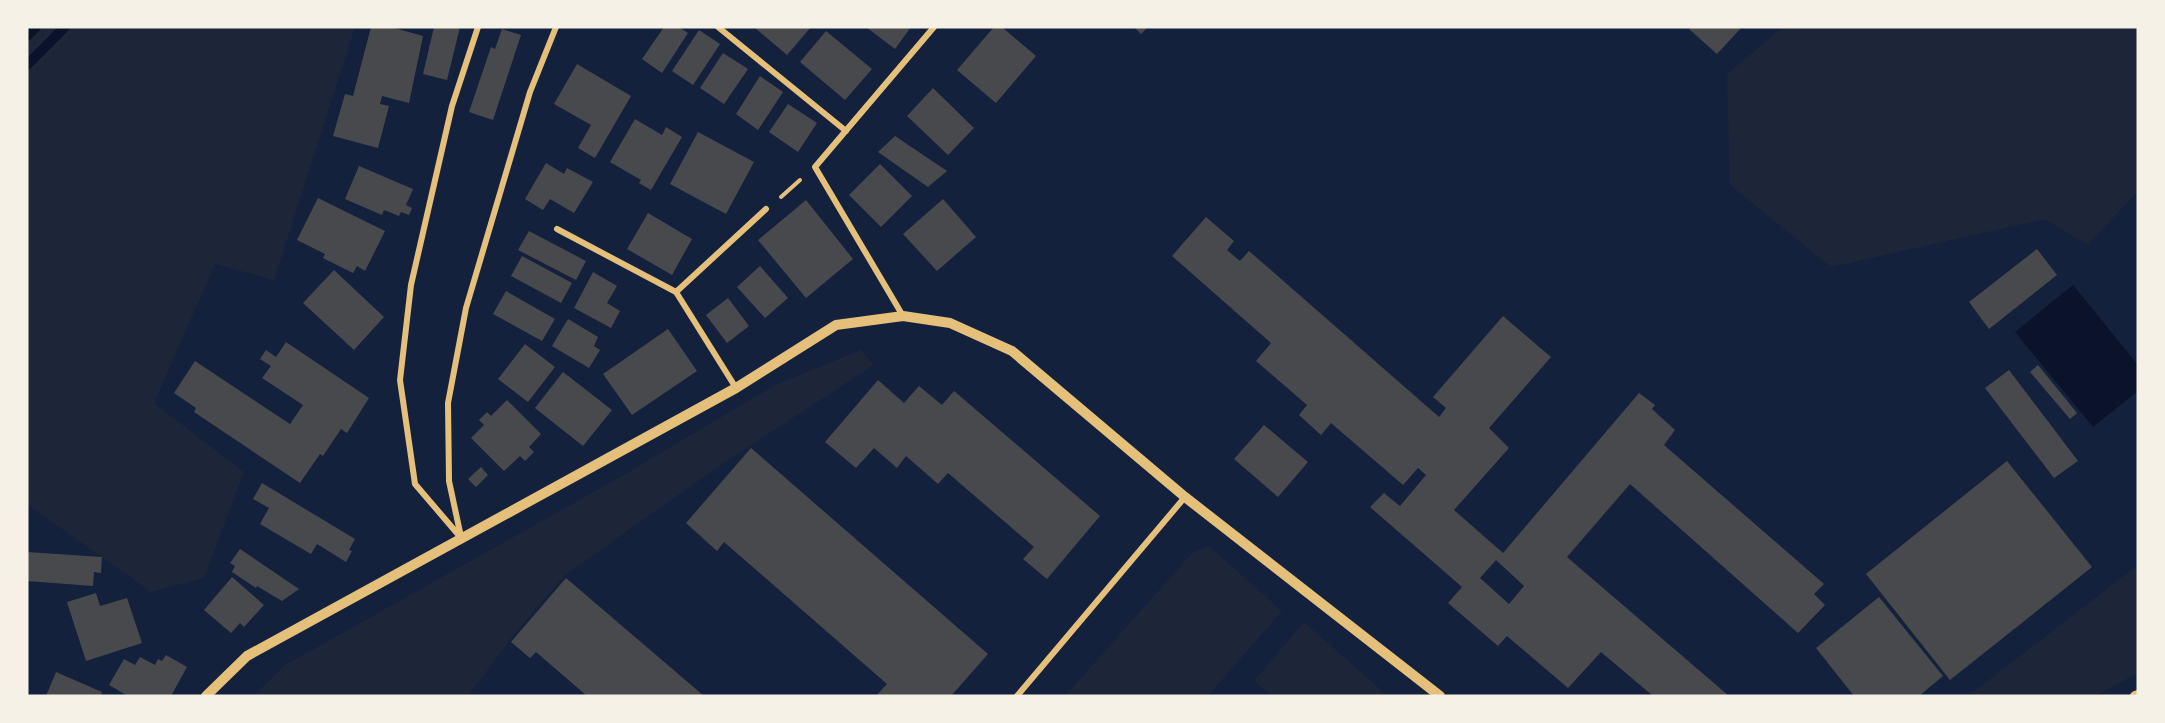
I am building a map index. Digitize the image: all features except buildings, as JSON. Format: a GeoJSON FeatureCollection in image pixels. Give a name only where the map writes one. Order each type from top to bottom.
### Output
{"type":"FeatureCollection","features":[{"type":"Feature","properties":{"kind":"street"},"geometry":{"type":"LineString","coordinates":[[462,540],[414,484],[400,380],[411,285],[452,106],[478,27]]}},
{"type":"Feature","properties":{"kind":"street"},"geometry":{"type":"LineString","coordinates":[[462,540],[448,481],[448,403],[466,308],[530,92],[556,27]]}},
{"type":"Feature","properties":{"kind":"street"},"geometry":{"type":"LineString","coordinates":[[718,27],[846,131]]}},
{"type":"Feature","properties":{"kind":"street"},"geometry":{"type":"LineString","coordinates":[[903,316],[816,166],[934,27]]}},
{"type":"Feature","properties":{"kind":"street"},"geometry":{"type":"LineString","coordinates":[[676,292],[766,209]]}},
{"type":"Feature","properties":{"kind":"street"},"geometry":{"type":"LineString","coordinates":[[556,229],[676,292],[736,388]]}},
{"type":"Feature","properties":{"kind":"street"},"geometry":{"type":"LineString","coordinates":[[206,696],[248,656],[736,388],[836,325],[903,316],[950,323],[1012,351],[1185,497],[1440,696]]}},
{"type":"Feature","properties":{"kind":"street"},"geometry":{"type":"LineString","coordinates":[[1017,696],[1185,497]]}},
{"type":"Feature","properties":{"kind":"path"},"geometry":{"type":"LineString","coordinates":[[766,209],[816,166]]}},
{"type":"Feature","properties":{"kind":"shaded area"},"geometry":{"type":"Polygon","coordinates":[[[27,27],[355,27],[274,280],[215,264],[154,403],[244,472],[204,578],[151,592],[27,504],[27,27]]]}},
{"type":"Feature","properties":{"kind":"shaded area"},"geometry":{"type":"Polygon","coordinates":[[[1783,27],[2138,27],[2138,191],[2088,245],[2045,219],[1831,267],[1730,185],[1727,74],[1783,27]]]}},
{"type":"Feature","properties":{"kind":"shaded area"},"geometry":{"type":"Polygon","coordinates":[[[2073,285],[2138,365],[2138,391],[2093,427],[2015,332],[2073,285]]]}},
{"type":"Feature","properties":{"kind":"shaded area"},"geometry":{"type":"Polygon","coordinates":[[[861,350],[874,365],[722,464],[565,575],[513,636],[468,696],[253,696],[285,665],[617,479],[775,385],[861,350]]]}},
{"type":"Feature","properties":{"kind":"shaded area"},"geometry":{"type":"Polygon","coordinates":[[[1209,546],[1282,611],[1208,696],[1065,696],[1193,552],[1209,546]]]}},
{"type":"Feature","properties":{"kind":"shaded area"},"geometry":{"type":"Polygon","coordinates":[[[2138,565],[2138,673],[2095,696],[1968,696],[2138,565]]]}},
{"type":"Feature","properties":{"kind":"shaded area"},"geometry":{"type":"Polygon","coordinates":[[[1304,622],[1388,696],[1272,696],[1254,681],[1304,622]]]}},
{"type":"Feature","properties":{"kind":"waterway"},"geometry":{"type":"LineString","coordinates":[[27,36],[36,27]]}},
{"type":"Feature","properties":{"kind":"waterway"},"geometry":{"type":"LineString","coordinates":[[27,65],[65,27]]}}]}
